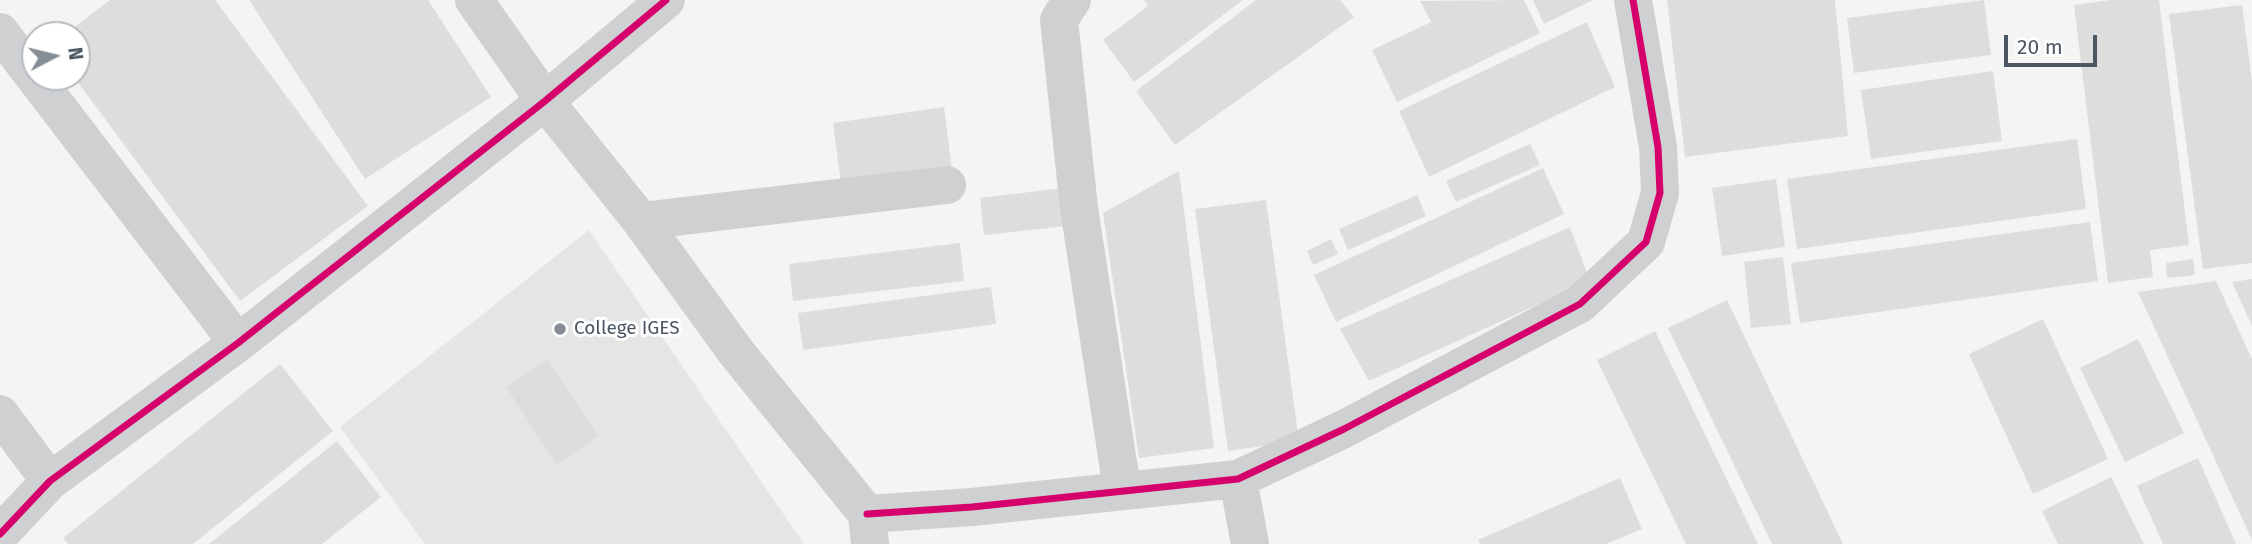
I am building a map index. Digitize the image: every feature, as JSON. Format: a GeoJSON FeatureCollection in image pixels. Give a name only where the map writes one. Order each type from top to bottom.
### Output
{"type":"FeatureCollection","features":[{"type":"Feature","properties":{"kind":"street"},"geometry":{"type":"LineString","coordinates":[[474,0],[545,101],[641,221],[869,529],[972,507],[1122,489],[1238,479],[1344,429],[1580,304],[1646,242],[1660,193],[1658,147],[1633,0]]}},
{"type":"Feature","properties":{"kind":"street"},"geometry":{"type":"LineString","coordinates":[[0,534],[50,481],[238,343],[545,101],[666,0]]}},
{"type":"Feature","properties":{"kind":"street"},"geometry":{"type":"LineString","coordinates":[[1072,0],[1059,20],[1079,208],[1122,489]]}},
{"type":"Feature","properties":{"kind":"street"},"geometry":{"type":"LineString","coordinates":[[0,32],[238,343]]}},
{"type":"Feature","properties":{"kind":"street"},"geometry":{"type":"LineString","coordinates":[[641,221],[947,186]]}},
{"type":"Feature","properties":{"kind":"street"},"geometry":{"type":"LineString","coordinates":[[0,414],[50,481]]}},
{"type":"Feature","properties":{"kind":"street"},"geometry":{"type":"LineString","coordinates":[[1238,479],[1250,544]]}},
{"type":"Feature","properties":{"kind":"shaded area","name":"College IGES"},"geometry":{"type":"Polygon","coordinates":[[[589,230],[804,544],[425,544],[340,427],[589,230]]]}},
{"type":"Feature","properties":{"kind":"building"},"geometry":{"type":"Polygon","coordinates":[[[110,0],[215,0],[368,206],[240,301],[84,91],[91,91],[91,21],[82,21],[110,0]]]}},
{"type":"Feature","properties":{"kind":"building"},"geometry":{"type":"Polygon","coordinates":[[[249,0],[428,0],[491,97],[365,179],[249,0]]]}},
{"type":"Feature","properties":{"kind":"building"},"geometry":{"type":"Polygon","coordinates":[[[1144,0],[1243,0],[1134,82],[1103,40],[1148,6],[1144,0]]]}},
{"type":"Feature","properties":{"kind":"building"},"geometry":{"type":"Polygon","coordinates":[[[1256,0],[1340,0],[1354,17],[1175,145],[1136,91],[1256,0]]]}},
{"type":"Feature","properties":{"kind":"building"},"geometry":{"type":"Polygon","coordinates":[[[1524,0],[1540,33],[1397,102],[1372,50],[1431,22],[1420,1],[1524,0]]]}},
{"type":"Feature","properties":{"kind":"building"},"geometry":{"type":"Polygon","coordinates":[[[1533,0],[1593,0],[1544,24],[1533,0]]]}},
{"type":"Feature","properties":{"kind":"building"},"geometry":{"type":"Polygon","coordinates":[[[1667,0],[1835,0],[1848,136],[1685,157],[1667,0]]]}},
{"type":"Feature","properties":{"kind":"building"},"geometry":{"type":"Polygon","coordinates":[[[1984,0],[1991,55],[1854,73],[1847,18],[1984,0]]]}},
{"type":"Feature","properties":{"kind":"building"},"geometry":{"type":"Polygon","coordinates":[[[2111,0],[2159,0],[2189,245],[2150,250],[2153,277],[2108,283],[2074,5],[2111,0]]]}},
{"type":"Feature","properties":{"kind":"building"},"geometry":{"type":"Polygon","coordinates":[[[2242,5],[2252,81],[2252,263],[2203,269],[2169,14],[2242,5]]]}},
{"type":"Feature","properties":{"kind":"building"},"geometry":{"type":"Polygon","coordinates":[[[1587,22],[1615,87],[1429,177],[1399,111],[1587,22]]]}},
{"type":"Feature","properties":{"kind":"building"},"geometry":{"type":"Polygon","coordinates":[[[1993,71],[2002,141],[1871,159],[1861,90],[1993,71]]]}},
{"type":"Feature","properties":{"kind":"building"},"geometry":{"type":"Polygon","coordinates":[[[944,107],[952,169],[841,184],[833,123],[944,107]]]}},
{"type":"Feature","properties":{"kind":"building"},"geometry":{"type":"Polygon","coordinates":[[[2077,139],[2086,209],[1797,249],[1787,179],[2077,139]]]}},
{"type":"Feature","properties":{"kind":"building"},"geometry":{"type":"Polygon","coordinates":[[[1530,144],[1540,165],[1456,202],[1446,181],[1530,144]]]}},
{"type":"Feature","properties":{"kind":"building"},"geometry":{"type":"Polygon","coordinates":[[[1543,168],[1564,214],[1336,322],[1314,275],[1543,168]]]}},
{"type":"Feature","properties":{"kind":"building"},"geometry":{"type":"Polygon","coordinates":[[[1179,171],[1214,448],[1139,458],[1103,213],[1179,171]]]}},
{"type":"Feature","properties":{"kind":"building"},"geometry":{"type":"Polygon","coordinates":[[[1776,179],[1785,247],[1722,256],[1712,188],[1776,179]]]}},
{"type":"Feature","properties":{"kind":"building"},"geometry":{"type":"Polygon","coordinates":[[[1063,188],[1067,226],[984,235],[980,198],[1063,188]]]}},
{"type":"Feature","properties":{"kind":"building"},"geometry":{"type":"Polygon","coordinates":[[[1417,195],[1426,216],[1348,250],[1339,229],[1417,195]]]}},
{"type":"Feature","properties":{"kind":"building"},"geometry":{"type":"Polygon","coordinates":[[[1266,200],[1299,441],[1228,451],[1195,209],[1266,200]]]}},
{"type":"Feature","properties":{"kind":"building"},"geometry":{"type":"Polygon","coordinates":[[[2090,222],[2098,281],[1800,323],[1791,263],[2090,222]]]}},
{"type":"Feature","properties":{"kind":"building"},"geometry":{"type":"Polygon","coordinates":[[[1570,227],[1590,281],[1369,381],[1340,329],[1570,227]]]}},
{"type":"Feature","properties":{"kind":"building"},"geometry":{"type":"Polygon","coordinates":[[[1331,239],[1338,254],[1313,265],[1307,251],[1331,239]]]}},
{"type":"Feature","properties":{"kind":"building"},"geometry":{"type":"Polygon","coordinates":[[[960,243],[964,281],[793,301],[789,264],[960,243]]]}},
{"type":"Feature","properties":{"kind":"building"},"geometry":{"type":"Polygon","coordinates":[[[1783,257],[1791,324],[1751,328],[1744,262],[1783,257]]]}},
{"type":"Feature","properties":{"kind":"building"},"geometry":{"type":"Polygon","coordinates":[[[2193,259],[2195,275],[2167,278],[2166,263],[2193,259]]]}},
{"type":"Feature","properties":{"kind":"building"},"geometry":{"type":"Polygon","coordinates":[[[2252,279],[2252,326],[2232,282],[2252,279]]]}},
{"type":"Feature","properties":{"kind":"building"},"geometry":{"type":"Polygon","coordinates":[[[2216,281],[2252,359],[2252,540],[2138,292],[2216,281]]]}},
{"type":"Feature","properties":{"kind":"building"},"geometry":{"type":"Polygon","coordinates":[[[991,287],[996,324],[803,350],[798,313],[991,287]]]}},
{"type":"Feature","properties":{"kind":"building"},"geometry":{"type":"Polygon","coordinates":[[[1727,300],[1843,544],[1772,544],[1668,328],[1727,300]]]}},
{"type":"Feature","properties":{"kind":"building"},"geometry":{"type":"Polygon","coordinates":[[[2043,319],[2108,459],[2033,494],[1969,354],[2043,319]]]}},
{"type":"Feature","properties":{"kind":"building"},"geometry":{"type":"Polygon","coordinates":[[[1655,331],[1758,544],[1686,544],[1597,360],[1655,331]]]}},
{"type":"Feature","properties":{"kind":"building"},"geometry":{"type":"Polygon","coordinates":[[[2138,339],[2184,433],[2125,462],[2080,368],[2138,339]]]}},
{"type":"Feature","properties":{"kind":"building"},"geometry":{"type":"Polygon","coordinates":[[[548,360],[598,436],[557,464],[506,387],[548,360]]]}},
{"type":"Feature","properties":{"kind":"building"},"geometry":{"type":"Polygon","coordinates":[[[280,364],[333,431],[193,544],[68,544],[63,538],[280,364]]]}},
{"type":"Feature","properties":{"kind":"building"},"geometry":{"type":"Polygon","coordinates":[[[337,441],[381,497],[322,544],[209,544],[337,441]]]}},
{"type":"Feature","properties":{"kind":"building"},"geometry":{"type":"Polygon","coordinates":[[[2198,458],[2236,544],[2163,544],[2137,486],[2198,458]]]}},
{"type":"Feature","properties":{"kind":"building"},"geometry":{"type":"Polygon","coordinates":[[[2111,477],[2144,544],[2058,544],[2042,511],[2111,477]]]}},
{"type":"Feature","properties":{"kind":"building"},"geometry":{"type":"Polygon","coordinates":[[[1620,478],[1642,529],[1606,544],[1480,544],[1478,540],[1620,478]]]}},
{"type":"Feature","properties":{"kind":"cycle path"},"geometry":{"type":"LineString","coordinates":[[0,534],[50,481],[238,343],[545,101],[666,0]]}},
{"type":"Feature","properties":{"kind":"cycle path"},"geometry":{"type":"LineString","coordinates":[[867,514],[972,507],[1238,479],[1344,429],[1580,304],[1646,242],[1660,193],[1658,147],[1633,0]]}},
{"type":"Feature","properties":{"kind":"place","name":"College IGES"},"geometry":{"type":"Point","coordinates":[560,329]}}]}
